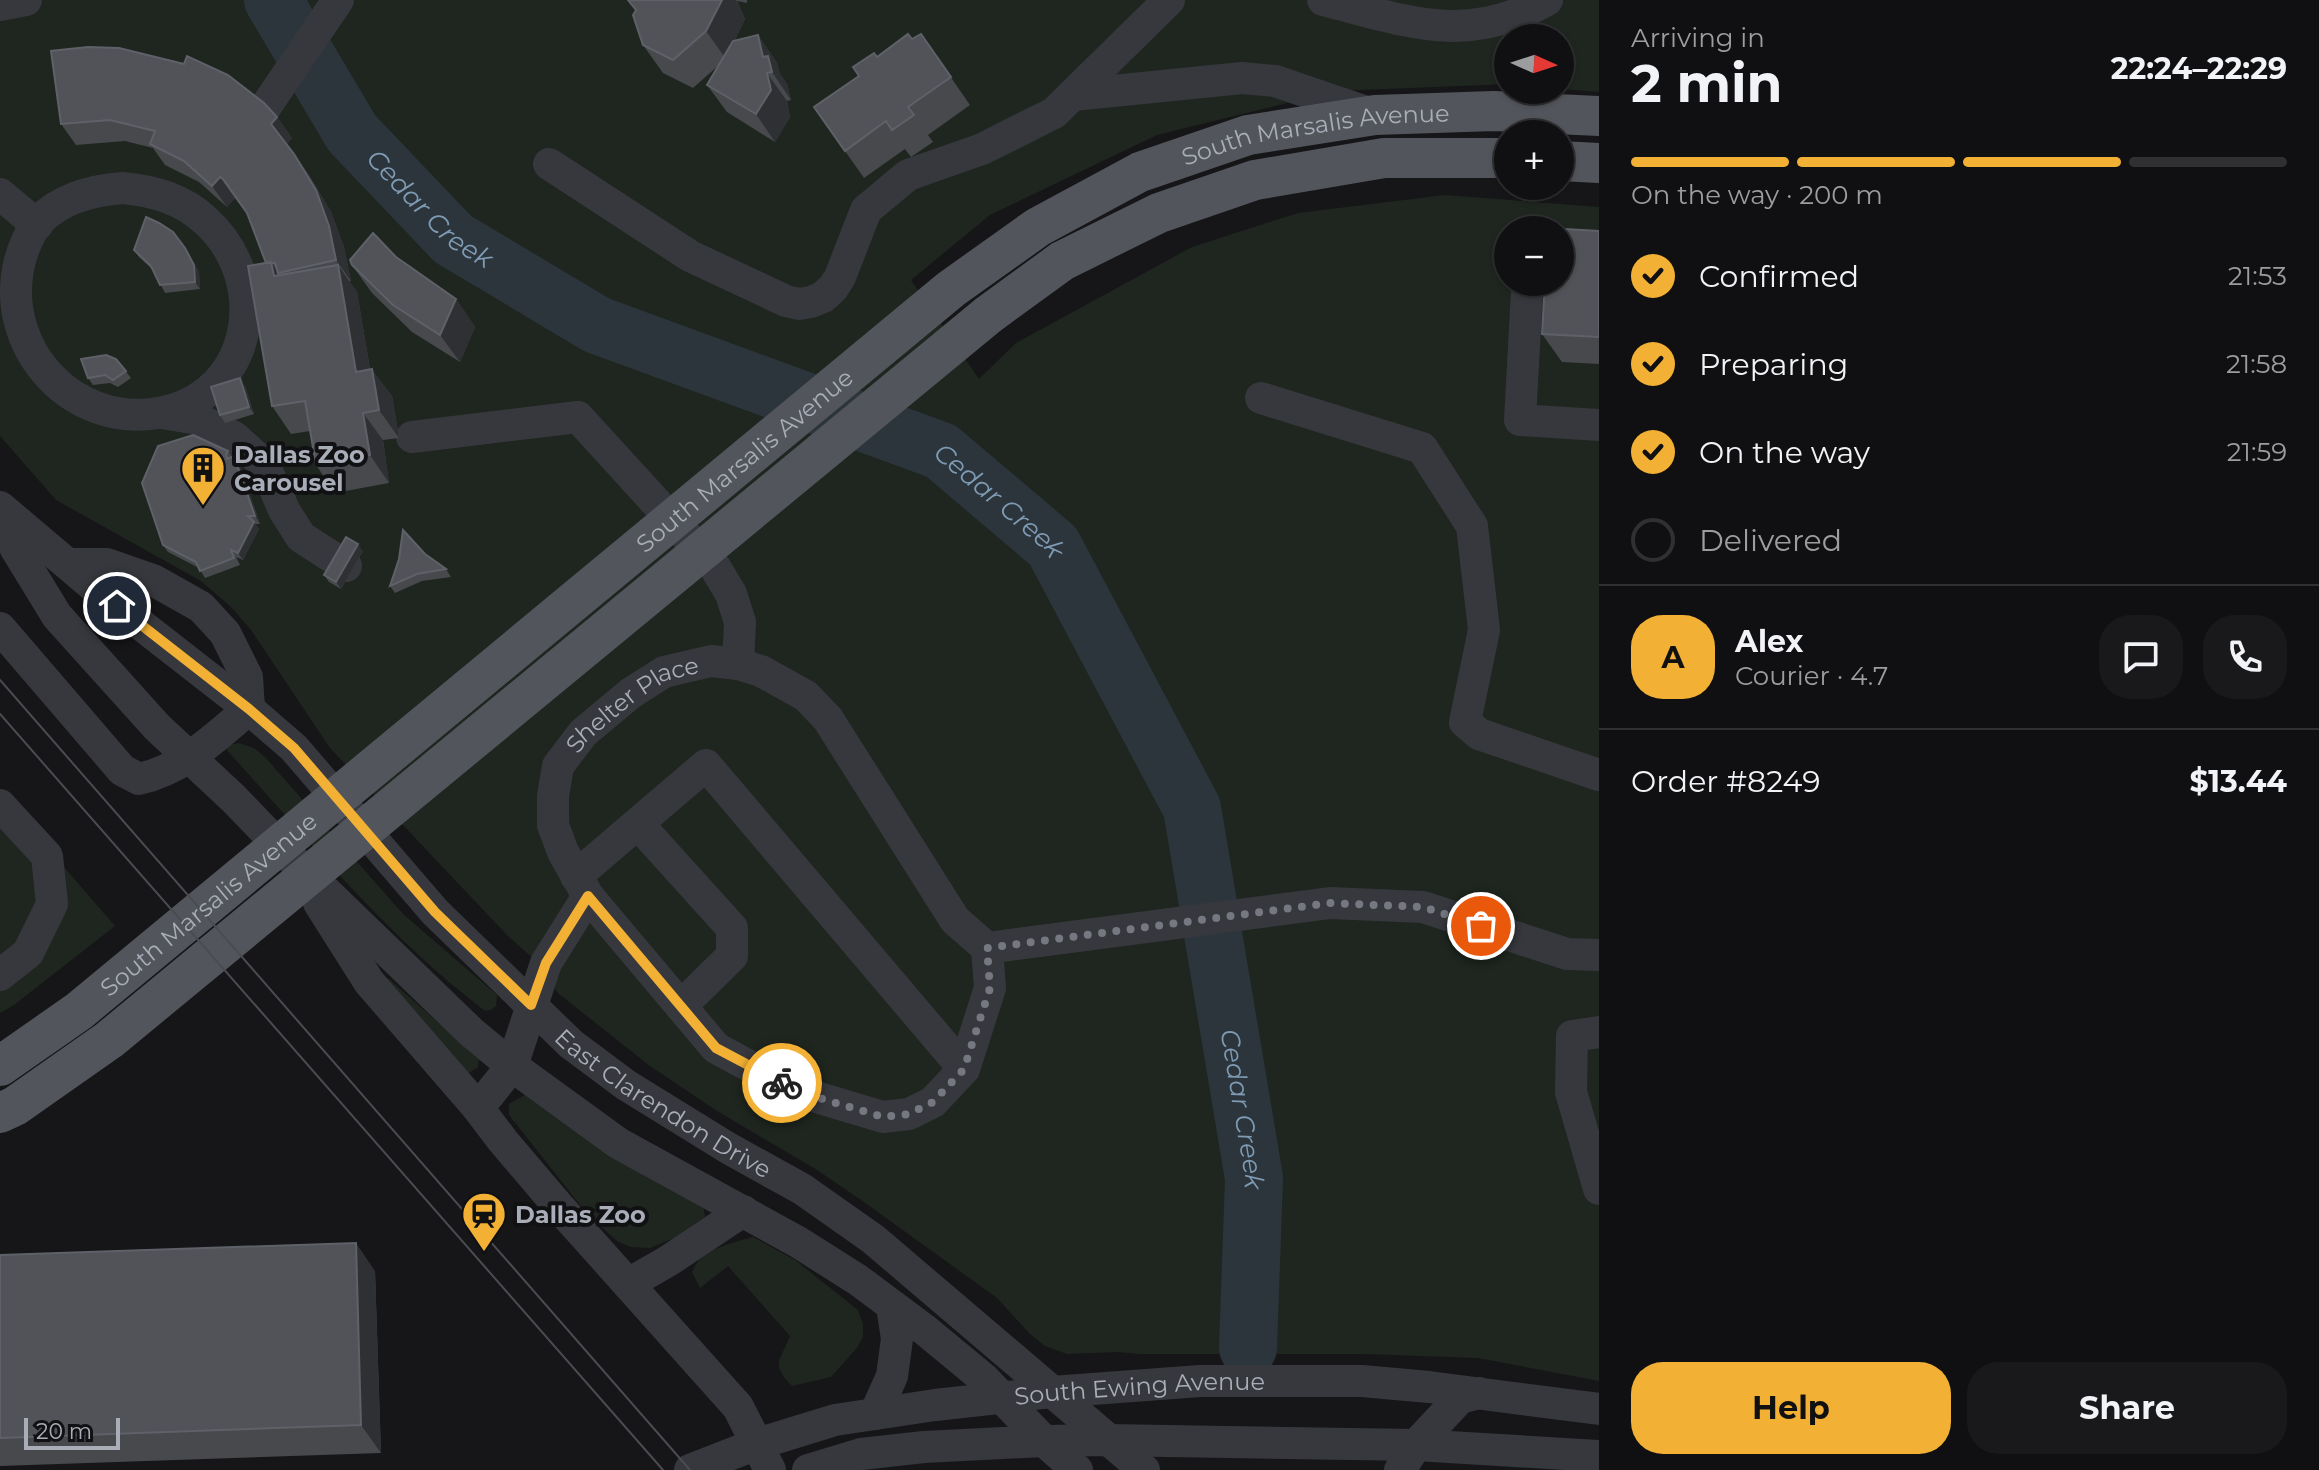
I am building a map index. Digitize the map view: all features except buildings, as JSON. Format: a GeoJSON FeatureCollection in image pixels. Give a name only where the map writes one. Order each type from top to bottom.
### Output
{"type":"FeatureCollection","features":[{"type":"Feature","properties":{"kind":"main road","name":"South Marsalis Avenue"},"geometry":{"type":"LineString","coordinates":[[0,1066],[79,1011],[951,289],[1038,227],[1140,172],[1248,135],[1375,115],[1494,111],[1599,116]]}},
{"type":"Feature","properties":{"kind":"main road"},"geometry":{"type":"LineString","coordinates":[[1494,111],[1495,120]]}},
{"type":"Feature","properties":{"kind":"main road","name":"South Marsalis Avenue"},"geometry":{"type":"LineString","coordinates":[[0,1113],[15,1106],[109,1040],[988,315],[1062,261],[1159,213],[1255,180],[1384,158],[1494,157]]}},
{"type":"Feature","properties":{"kind":"main road"},"geometry":{"type":"LineString","coordinates":[[1574,162],[1599,163]]}},
{"type":"Feature","properties":{"kind":"street"},"geometry":{"type":"LineString","coordinates":[[0,5],[26,0]]}},
{"type":"Feature","properties":{"kind":"street"},"geometry":{"type":"LineString","coordinates":[[262,112],[338,0]]}},
{"type":"Feature","properties":{"kind":"street"},"geometry":{"type":"LineString","coordinates":[[549,164],[690,256],[786,301],[799,304],[811,302],[823,297],[840,277],[866,210],[908,175],[982,149],[1054,113],[1169,0]]}},
{"type":"Feature","properties":{"kind":"street"},"geometry":{"type":"LineString","coordinates":[[1323,0],[1426,25],[1452,27],[1478,26],[1503,20],[1547,0]]}},
{"type":"Feature","properties":{"kind":"street"},"geometry":{"type":"LineString","coordinates":[[1073,95],[1242,78],[1275,81],[1375,115]]}},
{"type":"Feature","properties":{"kind":"street"},"geometry":{"type":"LineString","coordinates":[[123,188],[146,190],[168,197],[196,197],[207,221],[233,257],[245,300],[241,344],[220,382],[181,407],[136,415],[113,413],[91,406],[53,382],[24,338],[16,304],[20,260],[37,225],[58,207],[78,196],[100,190],[123,188]]}},
{"type":"Feature","properties":{"kind":"street"},"geometry":{"type":"LineString","coordinates":[[0,194],[37,225]]}},
{"type":"Feature","properties":{"kind":"street"},"geometry":{"type":"LineString","coordinates":[[1527,296],[1520,420],[1599,425]]}},
{"type":"Feature","properties":{"kind":"street"},"geometry":{"type":"LineString","coordinates":[[1261,398],[1422,448],[1472,526],[1484,630],[1465,722],[1479,734],[1599,775]]}},
{"type":"Feature","properties":{"kind":"street"},"geometry":{"type":"LineString","coordinates":[[159,413],[198,419],[234,437],[264,464],[284,510],[301,537],[346,566]]}},
{"type":"Feature","properties":{"kind":"street"},"geometry":{"type":"LineString","coordinates":[[412,437],[578,417],[715,567],[731,594],[740,622],[738,664]]}},
{"type":"Feature","properties":{"kind":"street","name":"East Clarendon Drive"},"geometry":{"type":"LineString","coordinates":[[0,507],[294,748],[435,912],[571,1044],[626,1085],[802,1189],[873,1239],[1144,1470]]}},
{"type":"Feature","properties":{"kind":"street","name":"East Clarendon Drive"},"geometry":{"type":"LineString","coordinates":[[0,515],[8,558],[57,616],[157,727],[233,798],[423,988],[512,1066],[618,1143],[798,1242],[858,1280],[983,1378],[1077,1470]]}},
{"type":"Feature","properties":{"kind":"street"},"geometry":{"type":"LineString","coordinates":[[0,628],[122,770],[139,779],[160,774],[190,758],[249,709],[247,677],[242,666],[225,633],[201,607],[153,580],[107,564],[68,564]]}},
{"type":"Feature","properties":{"kind":"street","name":"Shelter Place"},"geometry":{"type":"LineString","coordinates":[[711,661],[738,664],[761,671],[806,696],[828,719],[955,920],[987,948],[990,988],[964,1069],[933,1102],[909,1114],[883,1117],[796,1091],[716,1048],[582,886],[563,852],[553,825],[553,796],[558,766],[583,733],[631,693],[664,672],[711,661]]}},
{"type":"Feature","properties":{"kind":"street"},"geometry":{"type":"LineString","coordinates":[[478,1108],[512,1066],[546,963],[582,886],[638,824],[706,765],[964,1069]]}},
{"type":"Feature","properties":{"kind":"street"},"geometry":{"type":"LineString","coordinates":[[0,805],[47,856],[52,904],[28,953],[0,975]]}},
{"type":"Feature","properties":{"kind":"street"},"geometry":{"type":"LineString","coordinates":[[638,824],[732,928],[732,956],[681,1006]]}},
{"type":"Feature","properties":{"kind":"street"},"geometry":{"type":"LineString","coordinates":[[292,859],[369,982],[522,1164],[738,1407],[764,1457]]}},
{"type":"Feature","properties":{"kind":"street"},"geometry":{"type":"LineString","coordinates":[[987,948],[1330,903],[1423,907],[1567,954],[1599,955]]}},
{"type":"Feature","properties":{"kind":"street"},"geometry":{"type":"LineString","coordinates":[[1599,1032],[1572,1036],[1571,1092],[1599,1189]]}},
{"type":"Feature","properties":{"kind":"street"},"geometry":{"type":"LineString","coordinates":[[628,1284],[743,1211]]}},
{"type":"Feature","properties":{"kind":"street"},"geometry":{"type":"LineString","coordinates":[[875,1414],[892,1376],[897,1339],[892,1306]]}},
{"type":"Feature","properties":{"kind":"street","name":"South Ewing Avenue"},"geometry":{"type":"LineString","coordinates":[[690,1470],[764,1457],[835,1420],[1052,1392],[1200,1381],[1362,1381],[1599,1409]]}},
{"type":"Feature","properties":{"kind":"street"},"geometry":{"type":"LineString","coordinates":[[1408,1458],[1460,1398],[1479,1393]]}},
{"type":"Feature","properties":{"kind":"street","name":"South Ewing Avenue"},"geometry":{"type":"LineString","coordinates":[[808,1470],[861,1454],[924,1447],[1044,1441],[1108,1440],[1408,1458],[1599,1456]]}},
{"type":"Feature","properties":{"kind":"shaded area"},"geometry":{"type":"Polygon","coordinates":[[[0,0],[1599,0],[1599,92],[1574,90],[1574,24],[1494,24],[1494,85],[1336,91],[1157,135],[990,215],[911,280],[979,379],[1016,343],[1192,247],[1298,213],[1445,195],[1599,207],[1599,1381],[1478,1358],[1364,1354],[1067,1354],[1045,1346],[997,1298],[817,1170],[717,1111],[650,1066],[559,994],[555,989],[555,978],[507,935],[330,748],[251,630],[231,607],[201,581],[56,500],[0,436],[0,0]]]}},
{"type":"Feature","properties":{"kind":"shaded area"},"geometry":{"type":"Polygon","coordinates":[[[239,743],[254,748],[265,757],[403,914],[497,995],[496,1006],[485,1011],[414,951],[381,918],[223,746],[239,743]]]}},
{"type":"Feature","properties":{"kind":"shaded area"},"geometry":{"type":"Polygon","coordinates":[[[0,793],[115,926],[0,1013],[0,793]]]}},
{"type":"Feature","properties":{"kind":"shaded area"},"geometry":{"type":"Polygon","coordinates":[[[388,978],[479,1059],[478,1067],[469,1073],[462,1070],[388,978]]]}},
{"type":"Feature","properties":{"kind":"shaded area"},"geometry":{"type":"Polygon","coordinates":[[[527,1094],[703,1206],[705,1217],[674,1238],[650,1248],[631,1247],[617,1241],[588,1215],[509,1115],[509,1104],[527,1094]]]}},
{"type":"Feature","properties":{"kind":"shaded area"},"geometry":{"type":"Polygon","coordinates":[[[753,1237],[795,1260],[858,1310],[863,1337],[831,1377],[792,1386],[779,1367],[780,1357],[790,1336],[728,1266],[700,1288],[692,1272],[702,1258],[718,1248],[753,1237]]]}},
{"type":"Feature","properties":{"kind":"waterway","name":"Cedar Creek"},"geometry":{"type":"LineString","coordinates":[[273,0],[352,133],[453,239],[597,325],[941,451],[1053,546],[1192,808],[1254,1178],[1248,1348]]}},
{"type":"Feature","properties":{"kind":"tram line"},"geometry":{"type":"LineString","coordinates":[[0,680],[690,1470]]}},
{"type":"Feature","properties":{"kind":"tram line"},"geometry":{"type":"LineString","coordinates":[[0,714],[663,1470]]}},
{"type":"Feature","properties":{"kind":"way so far"},"geometry":{"type":"LineString","coordinates":[[782,1083],[796,1091],[883,1117],[909,1114],[933,1102],[964,1069],[990,988],[987,948],[1330,903],[1423,907],[1481,926]]}},
{"type":"Feature","properties":{"kind":"place","name":"Dallas Zoo Carousel"},"geometry":{"type":"Point","coordinates":[203,507]}},
{"type":"Feature","properties":{"kind":"place","name":"Dallas Zoo"},"geometry":{"type":"Point","coordinates":[484,1253]}},
{"type":"Feature","properties":{"kind":"route"},"geometry":{"type":"LineString","coordinates":[[117,606],[294,748],[435,912],[531,1005],[546,963],[588,896],[716,1048],[782,1083]]}}]}
